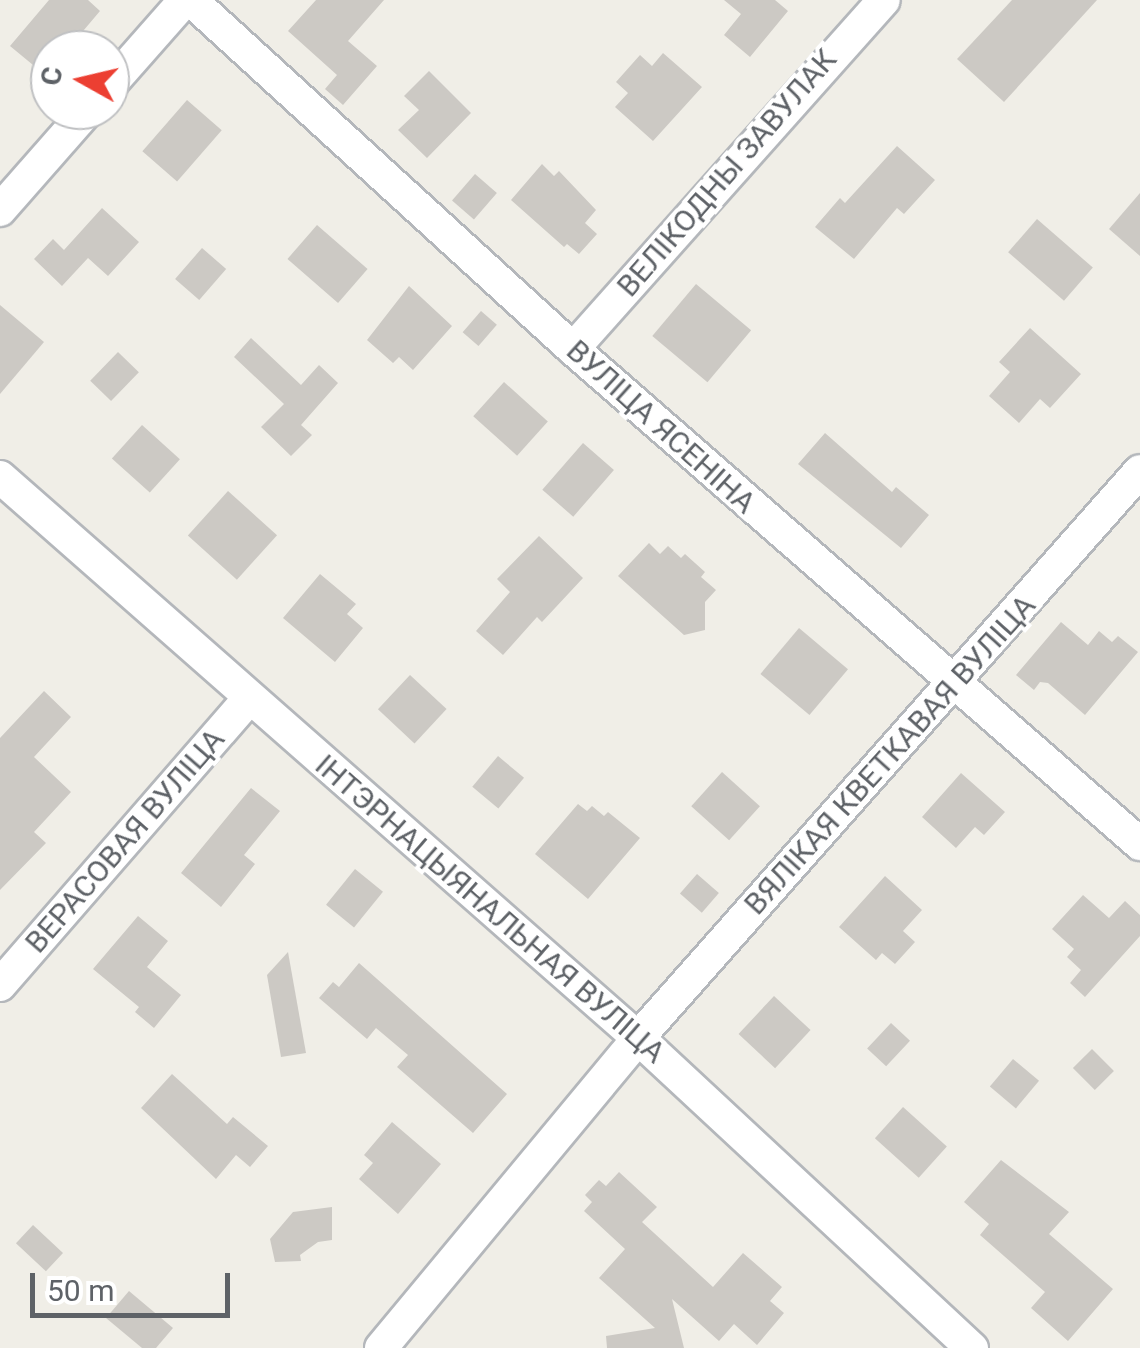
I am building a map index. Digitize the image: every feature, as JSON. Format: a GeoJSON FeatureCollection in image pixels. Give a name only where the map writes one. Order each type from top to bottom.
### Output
{"type":"FeatureCollection","features":[{"type":"Feature","properties":{"kind":"street"},"geometry":{"type":"LineString","coordinates":[[130,63],[188,0]]}},
{"type":"Feature","properties":{"kind":"street","name":"ВУЛІЦА ЯСЕНІНА"},"geometry":{"type":"LineString","coordinates":[[188,0],[573,349],[1140,844]]}},
{"type":"Feature","properties":{"kind":"street","name":"ВЕЛІКОДНЫ ЗАВУЛАК"},"geometry":{"type":"LineString","coordinates":[[573,349],[884,0]]}},
{"type":"Feature","properties":{"kind":"street"},"geometry":{"type":"LineString","coordinates":[[0,210],[70,130]]}},
{"type":"Feature","properties":{"kind":"street","name":"ВЯЛІКАЯ КВЕТКАВАЯ ВУЛІЦА"},"geometry":{"type":"LineString","coordinates":[[381,1348],[638,1038],[1140,472]]}},
{"type":"Feature","properties":{"kind":"street","name":"ІНТЭРНАЦЫЯНАЛЬНАЯ ВУЛІЦА"},"geometry":{"type":"LineString","coordinates":[[0,478],[638,1038],[972,1348]]}},
{"type":"Feature","properties":{"kind":"street","name":"ВЕРАСОВАЯ ВУЛІЦА"},"geometry":{"type":"LineString","coordinates":[[0,985],[250,697]]}},
{"type":"Feature","properties":{"kind":"building"},"geometry":{"type":"Polygon","coordinates":[[[49,0],[88,0],[100,11],[84,30],[30,30],[30,62],[10,46],[49,0]]]}},
{"type":"Feature","properties":{"kind":"building"},"geometry":{"type":"Polygon","coordinates":[[[316,0],[384,0],[348,41],[377,66],[343,105],[325,89],[337,75],[288,31],[316,0]]]}},
{"type":"Feature","properties":{"kind":"building"},"geometry":{"type":"Polygon","coordinates":[[[724,0],[775,0],[788,11],[750,57],[724,35],[741,14],[724,0]]]}},
{"type":"Feature","properties":{"kind":"building"},"geometry":{"type":"Polygon","coordinates":[[[1012,0],[1097,0],[1004,102],[957,59],[1012,0]]]}},
{"type":"Feature","properties":{"kind":"building"},"geometry":{"type":"Polygon","coordinates":[[[663,53],[702,87],[653,141],[615,107],[628,93],[616,82],[640,55],[652,66],[663,53]]]}},
{"type":"Feature","properties":{"kind":"building"},"geometry":{"type":"Polygon","coordinates":[[[429,71],[471,113],[427,158],[398,130],[419,110],[404,96],[429,71]]]}},
{"type":"Feature","properties":{"kind":"building"},"geometry":{"type":"Polygon","coordinates":[[[187,100],[222,130],[177,181],[142,151],[187,100]]]}},
{"type":"Feature","properties":{"kind":"building"},"geometry":{"type":"Polygon","coordinates":[[[897,146],[935,180],[904,214],[897,208],[854,259],[815,227],[840,198],[845,203],[897,146]]]}},
{"type":"Feature","properties":{"kind":"building"},"geometry":{"type":"Polygon","coordinates":[[[542,164],[554,176],[559,171],[596,210],[585,223],[597,234],[579,254],[567,244],[564,247],[511,200],[542,164]]]}},
{"type":"Feature","properties":{"kind":"building"},"geometry":{"type":"Polygon","coordinates":[[[475,174],[497,193],[474,219],[452,200],[475,174]]]}},
{"type":"Feature","properties":{"kind":"building"},"geometry":{"type":"Polygon","coordinates":[[[1140,193],[1140,256],[1109,229],[1140,193]]]}},
{"type":"Feature","properties":{"kind":"building"},"geometry":{"type":"Polygon","coordinates":[[[102,208],[139,242],[108,276],[88,258],[62,286],[34,259],[53,239],[64,250],[102,208]]]}},
{"type":"Feature","properties":{"kind":"building"},"geometry":{"type":"Polygon","coordinates":[[[1037,219],[1093,268],[1064,301],[1008,252],[1037,219]]]}},
{"type":"Feature","properties":{"kind":"building"},"geometry":{"type":"Polygon","coordinates":[[[317,225],[368,269],[338,303],[287,259],[317,225]]]}},
{"type":"Feature","properties":{"kind":"building"},"geometry":{"type":"Polygon","coordinates":[[[202,248],[226,269],[199,300],[175,279],[202,248]]]}},
{"type":"Feature","properties":{"kind":"building"},"geometry":{"type":"Polygon","coordinates":[[[696,284],[751,330],[707,382],[652,336],[696,284]]]}},
{"type":"Feature","properties":{"kind":"building"},"geometry":{"type":"Polygon","coordinates":[[[409,286],[452,326],[413,370],[399,357],[393,363],[367,340],[409,286]]]}},
{"type":"Feature","properties":{"kind":"building"},"geometry":{"type":"Polygon","coordinates":[[[0,305],[44,342],[0,394],[0,305]]]}},
{"type":"Feature","properties":{"kind":"building"},"geometry":{"type":"Polygon","coordinates":[[[481,311],[497,325],[478,346],[463,332],[481,311]]]}},
{"type":"Feature","properties":{"kind":"building"},"geometry":{"type":"Polygon","coordinates":[[[1030,328],[1081,374],[1050,408],[1040,399],[1019,423],[989,396],[1010,372],[999,362],[1030,328]]]}},
{"type":"Feature","properties":{"kind":"building"},"geometry":{"type":"Polygon","coordinates":[[[251,338],[301,385],[319,365],[338,383],[301,425],[312,435],[291,456],[261,427],[284,404],[234,357],[251,338]]]}},
{"type":"Feature","properties":{"kind":"building"},"geometry":{"type":"Polygon","coordinates":[[[118,352],[139,372],[111,401],[90,381],[118,352]]]}},
{"type":"Feature","properties":{"kind":"building"},"geometry":{"type":"Polygon","coordinates":[[[504,382],[548,421],[517,456],[473,416],[504,382]]]}},
{"type":"Feature","properties":{"kind":"building"},"geometry":{"type":"Polygon","coordinates":[[[142,425],[180,459],[150,493],[112,458],[142,425]]]}},
{"type":"Feature","properties":{"kind":"building"},"geometry":{"type":"Polygon","coordinates":[[[825,433],[892,492],[896,487],[929,515],[901,548],[798,464],[825,433]]]}},
{"type":"Feature","properties":{"kind":"building"},"geometry":{"type":"Polygon","coordinates":[[[583,443],[614,470],[573,517],[542,490],[583,443]]]}},
{"type":"Feature","properties":{"kind":"building"},"geometry":{"type":"Polygon","coordinates":[[[228,491],[277,535],[237,580],[188,536],[228,491]]]}},
{"type":"Feature","properties":{"kind":"building"},"geometry":{"type":"Polygon","coordinates":[[[539,536],[583,578],[542,622],[537,617],[503,655],[476,631],[510,592],[497,579],[539,536]]]}},
{"type":"Feature","properties":{"kind":"building"},"geometry":{"type":"Polygon","coordinates":[[[649,543],[660,554],[668,546],[681,558],[685,554],[705,572],[701,577],[716,590],[705,602],[705,630],[684,635],[618,576],[649,543]]]}},
{"type":"Feature","properties":{"kind":"building"},"geometry":{"type":"Polygon","coordinates":[[[320,574],[356,604],[347,614],[363,628],[335,662],[283,618],[320,574]]]}},
{"type":"Feature","properties":{"kind":"building"},"geometry":{"type":"Polygon","coordinates":[[[1061,622],[1088,645],[1099,631],[1112,642],[1118,636],[1138,652],[1085,715],[1048,683],[1040,682],[1034,690],[1016,675],[1061,622]]]}},
{"type":"Feature","properties":{"kind":"building"},"geometry":{"type":"Polygon","coordinates":[[[799,628],[848,669],[809,715],[760,674],[799,628]]]}},
{"type":"Feature","properties":{"kind":"building"},"geometry":{"type":"Polygon","coordinates":[[[410,675],[447,709],[415,743],[378,709],[410,675]]]}},
{"type":"Feature","properties":{"kind":"building"},"geometry":{"type":"Polygon","coordinates":[[[44,691],[71,717],[34,757],[71,792],[34,832],[46,843],[0,890],[0,738],[44,691]]]}},
{"type":"Feature","properties":{"kind":"building"},"geometry":{"type":"Polygon","coordinates":[[[498,756],[524,778],[498,808],[472,787],[498,756]]]}},
{"type":"Feature","properties":{"kind":"building"},"geometry":{"type":"Polygon","coordinates":[[[722,772],[760,806],[729,840],[691,806],[722,772]]]}},
{"type":"Feature","properties":{"kind":"building"},"geometry":{"type":"Polygon","coordinates":[[[961,773],[1005,812],[984,835],[975,827],[956,848],[922,817],[961,773]]]}},
{"type":"Feature","properties":{"kind":"building"},"geometry":{"type":"Polygon","coordinates":[[[251,788],[280,811],[244,855],[255,864],[221,907],[181,873],[251,788]]]}},
{"type":"Feature","properties":{"kind":"building"},"geometry":{"type":"Polygon","coordinates":[[[578,804],[587,811],[592,806],[604,816],[608,812],[640,838],[588,899],[535,854],[578,804]]]}},
{"type":"Feature","properties":{"kind":"building"},"geometry":{"type":"Polygon","coordinates":[[[355,869],[383,892],[354,927],[326,905],[355,869]]]}},
{"type":"Feature","properties":{"kind":"building"},"geometry":{"type":"Polygon","coordinates":[[[697,874],[719,893],[702,913],[680,894],[697,874]]]}},
{"type":"Feature","properties":{"kind":"building"},"geometry":{"type":"Polygon","coordinates":[[[885,876],[922,910],[903,931],[915,942],[895,964],[882,953],[876,960],[839,927],[885,876]]]}},
{"type":"Feature","properties":{"kind":"building"},"geometry":{"type":"Polygon","coordinates":[[[1083,895],[1109,918],[1125,901],[1140,915],[1140,936],[1085,997],[1070,983],[1081,970],[1067,957],[1074,949],[1052,929],[1083,895]]]}},
{"type":"Feature","properties":{"kind":"building"},"geometry":{"type":"Polygon","coordinates":[[[138,916],[168,941],[147,967],[181,995],[154,1028],[135,1012],[139,1007],[93,969],[138,916]]]}},
{"type":"Feature","properties":{"kind":"building"},"geometry":{"type":"Polygon","coordinates":[[[288,952],[306,1053],[281,1057],[267,975],[288,952]]]}},
{"type":"Feature","properties":{"kind":"building"},"geometry":{"type":"Polygon","coordinates":[[[359,963],[507,1094],[473,1133],[397,1067],[408,1055],[376,1028],[367,1039],[319,998],[333,982],[339,987],[359,963]]]}},
{"type":"Feature","properties":{"kind":"building"},"geometry":{"type":"Polygon","coordinates":[[[774,996],[811,1030],[775,1068],[739,1034],[774,996]]]}},
{"type":"Feature","properties":{"kind":"building"},"geometry":{"type":"Polygon","coordinates":[[[891,1023],[910,1041],[886,1066],[867,1049],[891,1023]]]}},
{"type":"Feature","properties":{"kind":"building"},"geometry":{"type":"Polygon","coordinates":[[[1092,1049],[1114,1071],[1095,1090],[1073,1068],[1092,1049]]]}},
{"type":"Feature","properties":{"kind":"building"},"geometry":{"type":"Polygon","coordinates":[[[1013,1059],[1039,1081],[1016,1108],[990,1087],[1013,1059]]]}},
{"type":"Feature","properties":{"kind":"building"},"geometry":{"type":"Polygon","coordinates":[[[172,1074],[227,1124],[233,1117],[268,1146],[250,1167],[236,1155],[216,1179],[141,1108],[172,1074]]]}},
{"type":"Feature","properties":{"kind":"building"},"geometry":{"type":"Polygon","coordinates":[[[903,1107],[947,1146],[919,1178],[875,1138],[903,1107]]]}},
{"type":"Feature","properties":{"kind":"building"},"geometry":{"type":"Polygon","coordinates":[[[392,1122],[441,1164],[398,1214],[359,1179],[373,1163],[364,1155],[392,1122]]]}},
{"type":"Feature","properties":{"kind":"building"},"geometry":{"type":"Polygon","coordinates":[[[1001,1160],[1069,1212],[1049,1234],[1113,1289],[1068,1341],[1031,1308],[1045,1292],[980,1235],[989,1224],[964,1202],[1001,1160]]]}},
{"type":"Feature","properties":{"kind":"building"},"geometry":{"type":"Polygon","coordinates":[[[619,1172],[657,1207],[642,1222],[713,1287],[743,1253],[782,1287],[770,1301],[784,1313],[757,1345],[734,1324],[719,1341],[672,1299],[684,1348],[607,1348],[606,1336],[655,1328],[599,1278],[625,1249],[584,1211],[592,1202],[585,1195],[599,1180],[606,1186],[619,1172]]]}},
{"type":"Feature","properties":{"kind":"building"},"geometry":{"type":"Polygon","coordinates":[[[332,1207],[332,1240],[318,1242],[300,1255],[301,1261],[275,1262],[270,1239],[293,1212],[332,1207]]]}},
{"type":"Feature","properties":{"kind":"building"},"geometry":{"type":"Polygon","coordinates":[[[33,1225],[63,1253],[46,1271],[16,1243],[33,1225]]]}},
{"type":"Feature","properties":{"kind":"building"},"geometry":{"type":"Polygon","coordinates":[[[129,1291],[173,1328],[156,1348],[142,1348],[106,1318],[129,1291]]]}}]}
